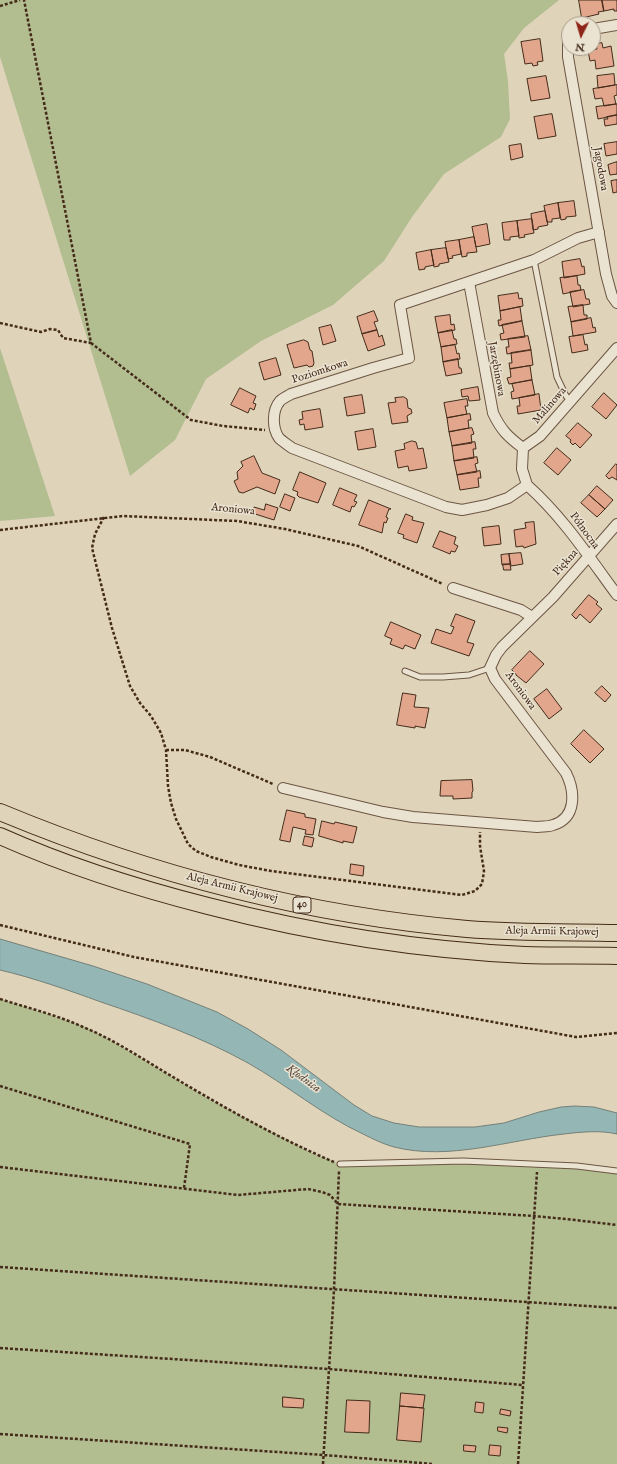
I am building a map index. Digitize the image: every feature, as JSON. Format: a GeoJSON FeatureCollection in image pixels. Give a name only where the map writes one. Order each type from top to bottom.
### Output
{"type":"FeatureCollection","features":[{"type":"Feature","properties":{"kind":"main road","name":"Aleja Armii Krajowej"},"geometry":{"type":"LineString","coordinates":[[0,812],[68,839],[170,872],[222,887],[336,912],[467,929],[525,932],[617,933]]}},
{"type":"Feature","properties":{"kind":"main road","name":"Aleja Armii Krajowej"},"geometry":{"type":"LineString","coordinates":[[0,836],[60,860],[160,893],[282,924],[377,941],[467,951],[525,955],[617,956]]}},
{"type":"Feature","properties":{"kind":"street"},"geometry":{"type":"LineString","coordinates":[[601,28],[617,25]]}},
{"type":"Feature","properties":{"kind":"street","name":"Jagodowa"},"geometry":{"type":"LineString","coordinates":[[568,56],[606,274],[612,296],[617,303]]}},
{"type":"Feature","properties":{"kind":"street","name":"Poziomkowa"},"geometry":{"type":"LineString","coordinates":[[275,429],[274,419],[277,406],[281,400],[291,394],[409,358],[400,305],[534,260],[566,242],[599,232]]}},
{"type":"Feature","properties":{"kind":"street","name":"Jarzębinowa"},"geometry":{"type":"LineString","coordinates":[[468,282],[493,413],[498,425],[507,437],[523,448]]}},
{"type":"Feature","properties":{"kind":"street","name":"Malinowa"},"geometry":{"type":"LineString","coordinates":[[523,448],[540,436],[617,348]]}},
{"type":"Feature","properties":{"kind":"street"},"geometry":{"type":"LineString","coordinates":[[275,429],[279,438],[292,448],[446,507],[462,510],[487,505],[508,498],[527,485],[522,469],[523,448]]}},
{"type":"Feature","properties":{"kind":"street","name":"Północna"},"geometry":{"type":"LineString","coordinates":[[527,485],[542,498],[562,520],[617,595]]}},
{"type":"Feature","properties":{"kind":"street","name":"Piękna"},"geometry":{"type":"LineString","coordinates":[[532,617],[553,597],[617,524]]}},
{"type":"Feature","properties":{"kind":"street"},"geometry":{"type":"LineString","coordinates":[[453,588],[520,610],[532,617]]}},
{"type":"Feature","properties":{"kind":"street","name":"Aroniowa"},"geometry":{"type":"LineString","coordinates":[[283,788],[383,812],[414,817],[537,827],[553,826],[561,821],[567,815],[571,807],[573,795],[571,784],[566,773],[495,679],[490,668],[496,655],[502,647],[519,632],[532,617]]}},
{"type":"Feature","properties":{"kind":"lane"},"geometry":{"type":"LineString","coordinates":[[534,260],[557,377],[566,396],[571,401]]}},
{"type":"Feature","properties":{"kind":"lane"},"geometry":{"type":"LineString","coordinates":[[405,671],[420,677],[443,677],[469,675],[490,668]]}},
{"type":"Feature","properties":{"kind":"lane"},"geometry":{"type":"LineString","coordinates":[[340,1164],[463,1160],[577,1166],[617,1171]]}},
{"type":"Feature","properties":{"kind":"path"},"geometry":{"type":"LineString","coordinates":[[0,6],[20,0]]}},
{"type":"Feature","properties":{"kind":"path"},"geometry":{"type":"LineString","coordinates":[[24,0],[91,344]]}},
{"type":"Feature","properties":{"kind":"path"},"geometry":{"type":"LineString","coordinates":[[0,323],[41,332],[50,329],[58,330],[63,338],[91,344],[191,420],[223,426],[264,430],[275,429]]}},
{"type":"Feature","properties":{"kind":"path","name":"Aroniowa"},"geometry":{"type":"LineString","coordinates":[[0,530],[123,516],[229,520],[285,529],[358,546],[453,588]]}},
{"type":"Feature","properties":{"kind":"path"},"geometry":{"type":"LineString","coordinates":[[104,517],[95,534],[92,548],[112,628],[130,686],[140,703],[151,716],[160,733],[166,750],[168,786],[171,803],[176,819],[188,844],[196,851],[238,865],[271,872],[462,895],[475,891],[482,884],[484,871],[480,846],[480,823]]}},
{"type":"Feature","properties":{"kind":"path"},"geometry":{"type":"LineString","coordinates":[[166,750],[185,750],[210,757],[283,788]]}},
{"type":"Feature","properties":{"kind":"path"},"geometry":{"type":"LineString","coordinates":[[0,925],[134,957],[576,1037],[617,1033]]}},
{"type":"Feature","properties":{"kind":"path"},"geometry":{"type":"LineString","coordinates":[[0,999],[83,1026],[105,1037],[211,1100],[310,1152],[340,1164],[323,1464]]}},
{"type":"Feature","properties":{"kind":"path"},"geometry":{"type":"LineString","coordinates":[[0,1086],[190,1144],[184,1188]]}},
{"type":"Feature","properties":{"kind":"path"},"geometry":{"type":"LineString","coordinates":[[518,1464],[538,1164]]}},
{"type":"Feature","properties":{"kind":"path"},"geometry":{"type":"LineString","coordinates":[[0,1167],[238,1195],[308,1189],[330,1195],[338,1204],[534,1216],[617,1225]]}},
{"type":"Feature","properties":{"kind":"path"},"geometry":{"type":"LineString","coordinates":[[0,1267],[617,1308]]}},
{"type":"Feature","properties":{"kind":"path"},"geometry":{"type":"LineString","coordinates":[[0,1348],[329,1369],[523,1385]]}},
{"type":"Feature","properties":{"kind":"path"},"geometry":{"type":"LineString","coordinates":[[0,1434],[324,1455],[434,1464]]}},
{"type":"Feature","properties":{"kind":"green space"},"geometry":{"type":"Polygon","coordinates":[[[0,0],[559,0],[524,28],[504,54],[508,81],[510,119],[501,137],[444,174],[412,217],[384,261],[333,305],[261,341],[206,379],[175,440],[130,476],[0,57],[0,0]]]}},
{"type":"Feature","properties":{"kind":"green space"},"geometry":{"type":"Polygon","coordinates":[[[0,348],[55,516],[0,521],[0,348]]]}},
{"type":"Feature","properties":{"kind":"green space"},"geometry":{"type":"Polygon","coordinates":[[[0,999],[83,1026],[105,1037],[211,1100],[310,1152],[340,1164],[463,1161],[617,1171],[617,1464],[0,1464],[0,999]]]}},
{"type":"Feature","properties":{"kind":"water","name":"Kłodnica"},"geometry":{"type":"Polygon","coordinates":[[[0,939],[93,966],[147,984],[217,1012],[248,1029],[281,1050],[354,1105],[372,1116],[394,1123],[419,1127],[475,1127],[504,1123],[539,1112],[561,1107],[575,1106],[594,1107],[617,1113],[617,1134],[597,1132],[570,1133],[458,1151],[415,1151],[390,1146],[374,1140],[333,1118],[248,1063],[212,1045],[176,1029],[120,1008],[51,984],[0,970],[0,939]]]}},
{"type":"Feature","properties":{"kind":"building"},"geometry":{"type":"Polygon","coordinates":[[[579,0],[602,0],[604,11],[590,16],[582,16],[579,0]]]}},
{"type":"Feature","properties":{"kind":"building"},"geometry":{"type":"Polygon","coordinates":[[[602,0],[617,0],[617,11],[614,11],[614,9],[604,11],[602,0]]]}},
{"type":"Feature","properties":{"kind":"building"},"geometry":{"type":"Polygon","coordinates":[[[540,39],[543,61],[537,62],[538,65],[533,66],[532,63],[525,64],[521,42],[540,39]]]}},
{"type":"Feature","properties":{"kind":"building"},"geometry":{"type":"Polygon","coordinates":[[[601,43],[603,48],[611,46],[614,66],[596,69],[595,60],[590,61],[589,56],[601,56],[601,43]]]}},
{"type":"Feature","properties":{"kind":"building"},"geometry":{"type":"Polygon","coordinates":[[[614,74],[615,85],[598,88],[597,76],[614,74]]]}},
{"type":"Feature","properties":{"kind":"building"},"geometry":{"type":"Polygon","coordinates":[[[546,76],[550,98],[531,101],[527,79],[546,76]]]}},
{"type":"Feature","properties":{"kind":"building"},"geometry":{"type":"Polygon","coordinates":[[[617,85],[617,95],[614,96],[616,104],[604,106],[602,98],[595,99],[593,89],[617,85]]]}},
{"type":"Feature","properties":{"kind":"building"},"geometry":{"type":"Polygon","coordinates":[[[617,104],[617,115],[598,119],[596,107],[617,104]]]}},
{"type":"Feature","properties":{"kind":"building"},"geometry":{"type":"Polygon","coordinates":[[[552,114],[556,136],[538,139],[534,117],[552,114]]]}},
{"type":"Feature","properties":{"kind":"building"},"geometry":{"type":"Polygon","coordinates":[[[617,115],[617,124],[605,126],[604,119],[617,115]]]}},
{"type":"Feature","properties":{"kind":"building"},"geometry":{"type":"Polygon","coordinates":[[[617,142],[617,154],[606,156],[604,144],[617,142]]]}},
{"type":"Feature","properties":{"kind":"building"},"geometry":{"type":"Polygon","coordinates":[[[521,144],[523,157],[511,160],[509,146],[521,144]]]}},
{"type":"Feature","properties":{"kind":"building"},"geometry":{"type":"Polygon","coordinates":[[[617,162],[617,174],[610,175],[608,165],[617,162]]]}},
{"type":"Feature","properties":{"kind":"building"},"geometry":{"type":"Polygon","coordinates":[[[617,180],[617,192],[613,193],[611,181],[617,180]]]}},
{"type":"Feature","properties":{"kind":"building"},"geometry":{"type":"Polygon","coordinates":[[[574,201],[576,216],[566,217],[566,219],[561,220],[558,203],[574,201]]]}},
{"type":"Feature","properties":{"kind":"building"},"geometry":{"type":"Polygon","coordinates":[[[558,203],[560,218],[552,219],[552,222],[547,222],[544,206],[558,203]]]}},
{"type":"Feature","properties":{"kind":"building"},"geometry":{"type":"Polygon","coordinates":[[[545,211],[548,225],[538,227],[538,229],[533,230],[531,214],[545,211]]]}},
{"type":"Feature","properties":{"kind":"building"},"geometry":{"type":"Polygon","coordinates":[[[532,219],[534,233],[524,235],[525,237],[519,238],[517,221],[532,219]]]}},
{"type":"Feature","properties":{"kind":"building"},"geometry":{"type":"Polygon","coordinates":[[[517,221],[519,236],[510,237],[510,240],[504,240],[502,223],[517,221]]]}},
{"type":"Feature","properties":{"kind":"building"},"geometry":{"type":"Polygon","coordinates":[[[487,224],[490,244],[476,247],[472,227],[487,224]]]}},
{"type":"Feature","properties":{"kind":"building"},"geometry":{"type":"Polygon","coordinates":[[[474,237],[477,252],[467,253],[467,256],[462,257],[459,240],[474,237]]]}},
{"type":"Feature","properties":{"kind":"building"},"geometry":{"type":"Polygon","coordinates":[[[459,240],[461,254],[452,256],[453,258],[448,259],[445,242],[459,240]]]}},
{"type":"Feature","properties":{"kind":"building"},"geometry":{"type":"Polygon","coordinates":[[[446,248],[449,262],[439,264],[439,266],[434,267],[431,250],[446,248]]]}},
{"type":"Feature","properties":{"kind":"building"},"geometry":{"type":"Polygon","coordinates":[[[431,250],[434,265],[419,270],[416,253],[431,250]]]}},
{"type":"Feature","properties":{"kind":"building"},"geometry":{"type":"Polygon","coordinates":[[[580,259],[582,267],[584,266],[585,274],[564,278],[562,262],[580,259]]]}},
{"type":"Feature","properties":{"kind":"building"},"geometry":{"type":"Polygon","coordinates":[[[577,276],[578,285],[580,285],[581,290],[563,294],[560,278],[577,276]]]}},
{"type":"Feature","properties":{"kind":"building"},"geometry":{"type":"Polygon","coordinates":[[[584,290],[586,299],[589,299],[590,304],[573,307],[570,292],[584,290]]]}},
{"type":"Feature","properties":{"kind":"building"},"geometry":{"type":"Polygon","coordinates":[[[518,293],[519,299],[522,298],[523,306],[500,311],[498,296],[518,293]]]}},
{"type":"Feature","properties":{"kind":"building"},"geometry":{"type":"Polygon","coordinates":[[[583,305],[584,315],[587,315],[587,319],[571,322],[568,307],[583,305]]]}},
{"type":"Feature","properties":{"kind":"building"},"geometry":{"type":"Polygon","coordinates":[[[520,307],[522,321],[499,326],[498,320],[501,320],[500,311],[520,307]]]}},
{"type":"Feature","properties":{"kind":"building"},"geometry":{"type":"Polygon","coordinates":[[[374,311],[378,321],[374,322],[377,330],[362,334],[357,317],[374,311]]]}},
{"type":"Feature","properties":{"kind":"building"},"geometry":{"type":"Polygon","coordinates":[[[450,315],[451,325],[454,324],[455,330],[438,333],[435,317],[450,315]]]}},
{"type":"Feature","properties":{"kind":"building"},"geometry":{"type":"Polygon","coordinates":[[[591,318],[593,328],[595,327],[596,332],[573,336],[571,322],[591,318]]]}},
{"type":"Feature","properties":{"kind":"building"},"geometry":{"type":"Polygon","coordinates":[[[522,321],[525,337],[501,340],[500,334],[504,333],[502,325],[522,321]]]}},
{"type":"Feature","properties":{"kind":"building"},"geometry":{"type":"Polygon","coordinates":[[[331,325],[336,341],[323,345],[319,328],[331,325]]]}},
{"type":"Feature","properties":{"kind":"building"},"geometry":{"type":"Polygon","coordinates":[[[377,330],[379,337],[382,335],[385,345],[368,351],[362,334],[377,330]]]}},
{"type":"Feature","properties":{"kind":"building"},"geometry":{"type":"Polygon","coordinates":[[[452,330],[457,344],[441,347],[438,333],[452,330]]]}},
{"type":"Feature","properties":{"kind":"building"},"geometry":{"type":"Polygon","coordinates":[[[583,335],[585,345],[587,344],[588,350],[572,353],[569,337],[583,335]]]}},
{"type":"Feature","properties":{"kind":"building"},"geometry":{"type":"Polygon","coordinates":[[[528,336],[531,350],[507,354],[506,347],[509,347],[508,339],[528,336]]]}},
{"type":"Feature","properties":{"kind":"building"},"geometry":{"type":"Polygon","coordinates":[[[304,340],[308,342],[310,350],[312,351],[313,366],[309,367],[307,365],[294,368],[287,345],[304,340]]]}},
{"type":"Feature","properties":{"kind":"building"},"geometry":{"type":"Polygon","coordinates":[[[455,345],[460,359],[443,362],[441,347],[455,345]]]}},
{"type":"Feature","properties":{"kind":"building"},"geometry":{"type":"Polygon","coordinates":[[[531,350],[533,365],[510,369],[509,363],[512,363],[511,353],[531,350]]]}},
{"type":"Feature","properties":{"kind":"building"},"geometry":{"type":"Polygon","coordinates":[[[276,358],[281,375],[264,380],[259,363],[276,358]]]}},
{"type":"Feature","properties":{"kind":"building"},"geometry":{"type":"Polygon","coordinates":[[[458,359],[459,368],[461,368],[462,373],[446,376],[443,362],[458,359]]]}},
{"type":"Feature","properties":{"kind":"building"},"geometry":{"type":"Polygon","coordinates":[[[530,366],[532,380],[509,384],[507,378],[511,377],[510,369],[530,366]]]}},
{"type":"Feature","properties":{"kind":"building"},"geometry":{"type":"Polygon","coordinates":[[[532,380],[535,395],[512,399],[511,392],[514,391],[512,384],[532,380]]]}},
{"type":"Feature","properties":{"kind":"building"},"geometry":{"type":"Polygon","coordinates":[[[478,387],[480,400],[469,401],[468,396],[462,397],[461,390],[478,387]]]}},
{"type":"Feature","properties":{"kind":"building"},"geometry":{"type":"Polygon","coordinates":[[[240,388],[256,396],[253,403],[256,404],[254,410],[250,408],[248,413],[231,405],[240,388]]]}},
{"type":"Feature","properties":{"kind":"building"},"geometry":{"type":"Polygon","coordinates":[[[604,393],[617,405],[606,419],[592,407],[604,393]]]}},
{"type":"Feature","properties":{"kind":"building"},"geometry":{"type":"Polygon","coordinates":[[[539,394],[541,410],[518,414],[517,406],[520,406],[519,398],[539,394]]]}},
{"type":"Feature","properties":{"kind":"building"},"geometry":{"type":"Polygon","coordinates":[[[362,395],[365,413],[347,416],[344,398],[362,395]]]}},
{"type":"Feature","properties":{"kind":"building"},"geometry":{"type":"Polygon","coordinates":[[[404,397],[407,399],[408,408],[411,409],[412,413],[407,416],[408,422],[392,424],[388,403],[396,402],[395,398],[404,397]]]}},
{"type":"Feature","properties":{"kind":"building"},"geometry":{"type":"Polygon","coordinates":[[[467,399],[468,406],[465,406],[467,414],[447,418],[444,403],[467,399]]]}},
{"type":"Feature","properties":{"kind":"building"},"geometry":{"type":"Polygon","coordinates":[[[320,409],[323,427],[305,430],[304,424],[300,425],[299,420],[303,419],[302,412],[320,409]]]}},
{"type":"Feature","properties":{"kind":"building"},"geometry":{"type":"Polygon","coordinates":[[[470,414],[471,420],[468,420],[469,428],[449,432],[447,418],[470,414]]]}},
{"type":"Feature","properties":{"kind":"building"},"geometry":{"type":"Polygon","coordinates":[[[578,423],[592,435],[580,448],[575,443],[573,445],[570,442],[571,440],[566,436],[578,423]]]}},
{"type":"Feature","properties":{"kind":"building"},"geometry":{"type":"Polygon","coordinates":[[[472,428],[474,434],[471,435],[472,443],[452,446],[449,432],[472,428]]]}},
{"type":"Feature","properties":{"kind":"building"},"geometry":{"type":"Polygon","coordinates":[[[373,429],[376,447],[358,450],[355,432],[373,429]]]}},
{"type":"Feature","properties":{"kind":"building"},"geometry":{"type":"Polygon","coordinates":[[[412,441],[416,442],[418,449],[423,448],[427,468],[409,471],[408,466],[398,468],[395,451],[405,449],[404,444],[412,441]]]}},
{"type":"Feature","properties":{"kind":"building"},"geometry":{"type":"Polygon","coordinates":[[[475,442],[476,449],[473,449],[474,458],[454,461],[452,446],[475,442]]]}},
{"type":"Feature","properties":{"kind":"building"},"geometry":{"type":"Polygon","coordinates":[[[557,448],[571,460],[558,475],[544,463],[557,448]]]}},
{"type":"Feature","properties":{"kind":"building"},"geometry":{"type":"Polygon","coordinates":[[[254,456],[262,473],[280,480],[275,494],[257,487],[243,493],[239,492],[234,481],[238,479],[237,472],[243,466],[241,462],[254,456]]]}},
{"type":"Feature","properties":{"kind":"building"},"geometry":{"type":"Polygon","coordinates":[[[477,457],[478,463],[475,464],[477,472],[457,475],[454,461],[477,457]]]}},
{"type":"Feature","properties":{"kind":"building"},"geometry":{"type":"Polygon","coordinates":[[[616,464],[617,480],[612,477],[609,479],[606,476],[616,464]]]}},
{"type":"Feature","properties":{"kind":"building"},"geometry":{"type":"Polygon","coordinates":[[[480,471],[481,478],[478,478],[479,487],[460,490],[457,475],[480,471]]]}},
{"type":"Feature","properties":{"kind":"building"},"geometry":{"type":"Polygon","coordinates":[[[300,472],[326,483],[318,503],[299,497],[297,495],[298,492],[293,490],[300,472]]]}},
{"type":"Feature","properties":{"kind":"building"},"geometry":{"type":"Polygon","coordinates":[[[597,486],[613,500],[605,509],[589,495],[597,486]]]}},
{"type":"Feature","properties":{"kind":"building"},"geometry":{"type":"Polygon","coordinates":[[[340,488],[357,495],[354,501],[357,502],[354,507],[352,506],[350,512],[333,505],[340,488]]]}},
{"type":"Feature","properties":{"kind":"building"},"geometry":{"type":"Polygon","coordinates":[[[285,494],[295,498],[290,511],[280,507],[285,494]]]}},
{"type":"Feature","properties":{"kind":"building"},"geometry":{"type":"Polygon","coordinates":[[[589,495],[605,509],[597,517],[581,503],[589,495]]]}},
{"type":"Feature","properties":{"kind":"building"},"geometry":{"type":"Polygon","coordinates":[[[369,500],[391,509],[389,509],[386,517],[388,518],[386,523],[384,522],[382,533],[359,525],[369,500]]]}},
{"type":"Feature","properties":{"kind":"building"},"geometry":{"type":"Polygon","coordinates":[[[266,504],[278,508],[274,520],[252,513],[254,507],[264,510],[266,504]]]}},
{"type":"Feature","properties":{"kind":"building"},"geometry":{"type":"Polygon","coordinates":[[[406,514],[413,517],[412,520],[424,523],[417,543],[403,538],[404,535],[398,533],[406,514]]]}},
{"type":"Feature","properties":{"kind":"building"},"geometry":{"type":"Polygon","coordinates":[[[534,522],[536,544],[524,548],[523,546],[516,547],[514,530],[526,528],[525,523],[534,522]]]}},
{"type":"Feature","properties":{"kind":"building"},"geometry":{"type":"Polygon","coordinates":[[[499,526],[501,544],[484,546],[482,528],[499,526]]]}},
{"type":"Feature","properties":{"kind":"building"},"geometry":{"type":"Polygon","coordinates":[[[440,531],[456,537],[454,544],[458,546],[455,552],[451,551],[450,554],[433,547],[440,531]]]}},
{"type":"Feature","properties":{"kind":"building"},"geometry":{"type":"Polygon","coordinates":[[[521,553],[523,564],[511,566],[509,554],[521,553]]]}},
{"type":"Feature","properties":{"kind":"building"},"geometry":{"type":"Polygon","coordinates":[[[509,554],[510,564],[502,565],[501,555],[509,554]]]}},
{"type":"Feature","properties":{"kind":"building"},"geometry":{"type":"Polygon","coordinates":[[[503,564],[510,564],[511,570],[504,570],[503,564]]]}},
{"type":"Feature","properties":{"kind":"building"},"geometry":{"type":"Polygon","coordinates":[[[589,595],[598,602],[596,604],[602,609],[590,623],[580,614],[576,619],[572,615],[589,595]]]}},
{"type":"Feature","properties":{"kind":"building"},"geometry":{"type":"Polygon","coordinates":[[[456,614],[475,621],[467,642],[474,644],[469,656],[431,643],[436,629],[451,634],[454,627],[451,626],[456,614]]]}},
{"type":"Feature","properties":{"kind":"building"},"geometry":{"type":"Polygon","coordinates":[[[391,622],[421,635],[415,649],[405,645],[403,649],[390,644],[392,639],[385,636],[391,622]]]}},
{"type":"Feature","properties":{"kind":"building"},"geometry":{"type":"Polygon","coordinates":[[[530,651],[544,664],[526,683],[512,670],[530,651]]]}},
{"type":"Feature","properties":{"kind":"building"},"geometry":{"type":"Polygon","coordinates":[[[602,686],[611,695],[605,702],[595,693],[602,686]]]}},
{"type":"Feature","properties":{"kind":"building"},"geometry":{"type":"Polygon","coordinates":[[[547,689],[562,709],[549,719],[534,699],[547,689]]]}},
{"type":"Feature","properties":{"kind":"building"},"geometry":{"type":"Polygon","coordinates":[[[403,693],[416,695],[414,707],[429,708],[425,728],[397,725],[403,693]]]}},
{"type":"Feature","properties":{"kind":"building"},"geometry":{"type":"Polygon","coordinates":[[[584,730],[604,749],[590,763],[571,744],[584,730]]]}},
{"type":"Feature","properties":{"kind":"building"},"geometry":{"type":"Polygon","coordinates":[[[472,780],[472,798],[453,799],[453,796],[440,796],[441,781],[472,780]]]}},
{"type":"Feature","properties":{"kind":"building"},"geometry":{"type":"Polygon","coordinates":[[[287,810],[305,814],[305,817],[316,819],[313,835],[305,834],[306,830],[293,827],[290,842],[280,840],[287,810]]]}},
{"type":"Feature","properties":{"kind":"building"},"geometry":{"type":"Polygon","coordinates":[[[322,821],[334,824],[335,822],[357,827],[353,843],[343,841],[343,843],[319,836],[322,821]]]}},
{"type":"Feature","properties":{"kind":"building"},"geometry":{"type":"Polygon","coordinates":[[[305,836],[314,838],[312,847],[303,845],[305,836]]]}},
{"type":"Feature","properties":{"kind":"building"},"geometry":{"type":"Polygon","coordinates":[[[351,864],[364,866],[363,876],[350,874],[351,864]]]}},
{"type":"Feature","properties":{"kind":"building"},"geometry":{"type":"Polygon","coordinates":[[[401,1393],[425,1395],[423,1408],[400,1406],[401,1393]]]}},
{"type":"Feature","properties":{"kind":"building"},"geometry":{"type":"Polygon","coordinates":[[[283,1397],[304,1399],[303,1408],[283,1407],[283,1397]]]}},
{"type":"Feature","properties":{"kind":"building"},"geometry":{"type":"Polygon","coordinates":[[[347,1400],[370,1401],[369,1433],[345,1432],[347,1400]]]}},
{"type":"Feature","properties":{"kind":"building"},"geometry":{"type":"Polygon","coordinates":[[[476,1402],[484,1403],[483,1413],[475,1412],[476,1402]]]}},
{"type":"Feature","properties":{"kind":"building"},"geometry":{"type":"Polygon","coordinates":[[[400,1406],[424,1408],[421,1442],[397,1440],[400,1406]]]}},
{"type":"Feature","properties":{"kind":"building"},"geometry":{"type":"Polygon","coordinates":[[[501,1409],[511,1411],[510,1416],[500,1414],[501,1409]]]}},
{"type":"Feature","properties":{"kind":"building"},"geometry":{"type":"Polygon","coordinates":[[[498,1427],[508,1428],[507,1433],[498,1431],[498,1427]]]}},
{"type":"Feature","properties":{"kind":"building"},"geometry":{"type":"Polygon","coordinates":[[[464,1445],[476,1446],[475,1452],[464,1451],[464,1445]]]}},
{"type":"Feature","properties":{"kind":"building"},"geometry":{"type":"Polygon","coordinates":[[[490,1445],[501,1446],[500,1456],[489,1455],[490,1445]]]}}]}
